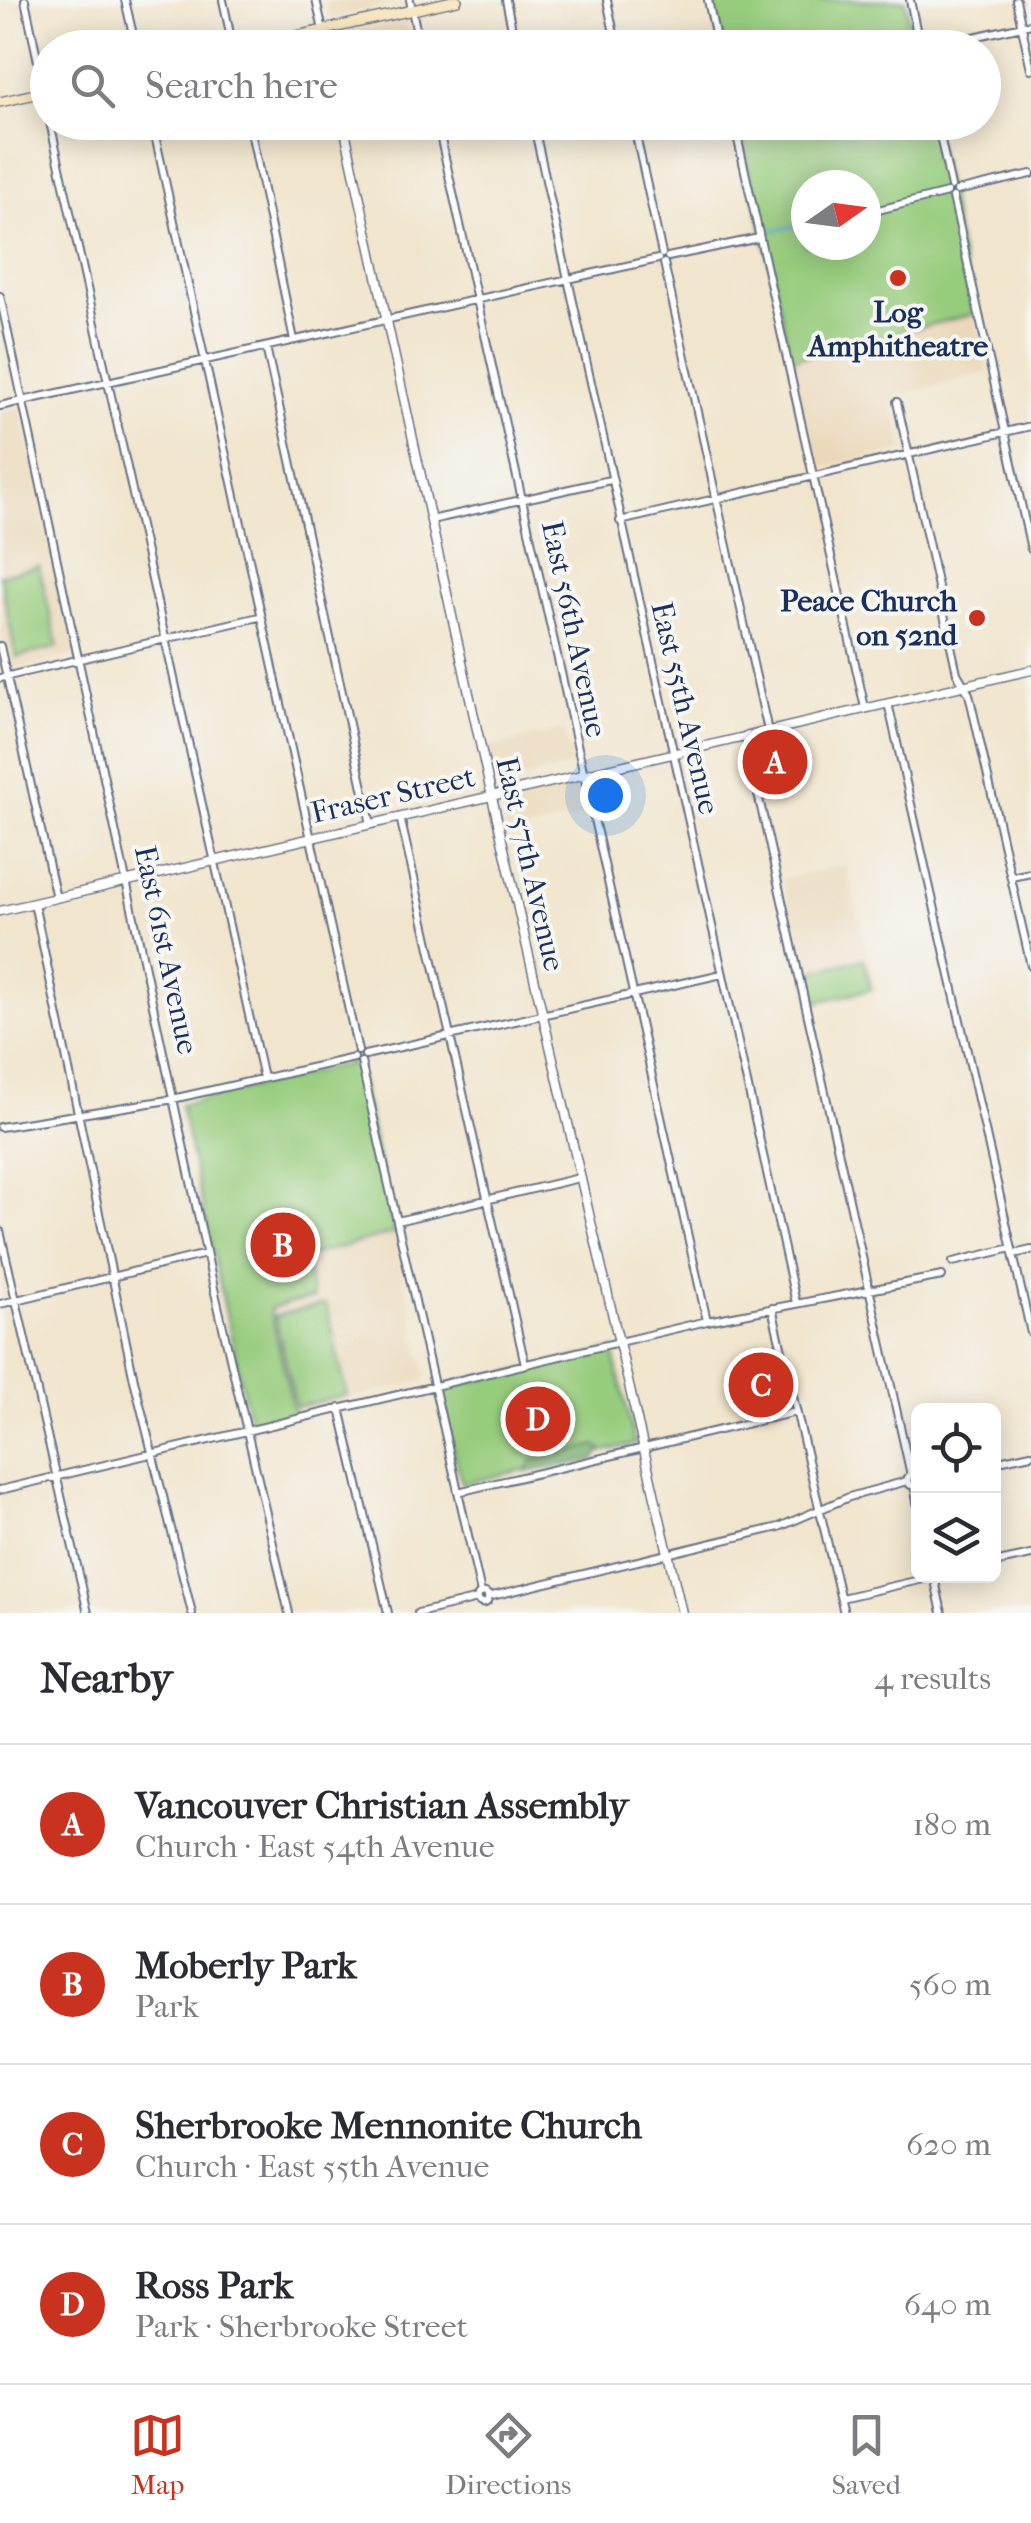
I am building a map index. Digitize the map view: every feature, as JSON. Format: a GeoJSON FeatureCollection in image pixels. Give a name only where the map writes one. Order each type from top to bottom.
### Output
{"type":"FeatureCollection","features":[{"type":"Feature","properties":{"kind":"main road"},"geometry":{"type":"LineString","coordinates":[[323,30],[411,5],[457,0]]}},
{"type":"Feature","properties":{"kind":"main road"},"geometry":{"type":"LineString","coordinates":[[0,102],[30,95]]}},
{"type":"Feature","properties":{"kind":"street"},"geometry":{"type":"LineString","coordinates":[[25,0],[32,30]]}},
{"type":"Feature","properties":{"kind":"street"},"geometry":{"type":"LineString","coordinates":[[125,0],[132,30]]}},
{"type":"Feature","properties":{"kind":"street"},"geometry":{"type":"LineString","coordinates":[[222,0],[228,30]]}},
{"type":"Feature","properties":{"kind":"street"},"geometry":{"type":"LineString","coordinates":[[316,0],[323,30]]}},
{"type":"Feature","properties":{"kind":"street"},"geometry":{"type":"LineString","coordinates":[[506,0],[512,30]]}},
{"type":"Feature","properties":{"kind":"street"},"geometry":{"type":"LineString","coordinates":[[606,0],[613,30]]}},
{"type":"Feature","properties":{"kind":"street"},"geometry":{"type":"LineString","coordinates":[[708,0],[714,30]]}},
{"type":"Feature","properties":{"kind":"street"},"geometry":{"type":"LineString","coordinates":[[910,0],[918,30]]}},
{"type":"Feature","properties":{"kind":"street"},"geometry":{"type":"LineString","coordinates":[[1016,0],[1031,69]]}},
{"type":"Feature","properties":{"kind":"street"},"geometry":{"type":"LineString","coordinates":[[411,5],[416,30]]}},
{"type":"Feature","properties":{"kind":"street"},"geometry":{"type":"LineString","coordinates":[[1001,31],[1031,24]]}},
{"type":"Feature","properties":{"kind":"street"},"geometry":{"type":"LineString","coordinates":[[54,140],[263,1078]]}},
{"type":"Feature","properties":{"kind":"street"},"geometry":{"type":"LineString","coordinates":[[156,140],[259,618],[486,1613]]}},
{"type":"Feature","properties":{"kind":"street"},"geometry":{"type":"LineString","coordinates":[[252,140],[294,340]]}},
{"type":"Feature","properties":{"kind":"street","name":"East 57th Avenue"},"geometry":{"type":"LineString","coordinates":[[347,140],[492,796],[682,1613]]}},
{"type":"Feature","properties":{"kind":"street","name":"East 56th Avenue"},"geometry":{"type":"LineString","coordinates":[[441,140],[707,1322]]}},
{"type":"Feature","properties":{"kind":"street","name":"East 55th Avenue"},"geometry":{"type":"LineString","coordinates":[[536,140],[796,1303]]}},
{"type":"Feature","properties":{"kind":"street"},"geometry":{"type":"LineString","coordinates":[[638,140],[768,730]]}},
{"type":"Feature","properties":{"kind":"street"},"geometry":{"type":"LineString","coordinates":[[738,140],[864,708]]}},
{"type":"Feature","properties":{"kind":"street"},"geometry":{"type":"LineString","coordinates":[[941,140],[1031,548]]}},
{"type":"Feature","properties":{"kind":"street"},"geometry":{"type":"LineString","coordinates":[[881,209],[1031,174]]}},
{"type":"Feature","properties":{"kind":"street"},"geometry":{"type":"LineString","coordinates":[[0,406],[759,238]]}},
{"type":"Feature","properties":{"kind":"street","name":"East 61st Avenue"},"geometry":{"type":"LineString","coordinates":[[0,296],[206,1254],[289,1613]]}},
{"type":"Feature","properties":{"kind":"street"},"geometry":{"type":"LineString","coordinates":[[266,347],[371,824]]}},
{"type":"Feature","properties":{"kind":"street"},"geometry":{"type":"LineString","coordinates":[[897,402],[1031,966]]}},
{"type":"Feature","properties":{"kind":"street"},"geometry":{"type":"LineString","coordinates":[[620,522],[1031,426]]}},
{"type":"Feature","properties":{"kind":"street"},"geometry":{"type":"LineString","coordinates":[[431,520],[610,480]]}},
{"type":"Feature","properties":{"kind":"street"},"geometry":{"type":"LineString","coordinates":[[3,677],[259,618]]}},
{"type":"Feature","properties":{"kind":"street"},"geometry":{"type":"LineString","coordinates":[[0,646],[3,677],[56,898]]}},
{"type":"Feature","properties":{"kind":"street","name":"Fraser Street"},"geometry":{"type":"LineString","coordinates":[[0,911],[1031,670]]}},
{"type":"Feature","properties":{"kind":"street"},"geometry":{"type":"LineString","coordinates":[[888,703],[1031,1332]]}},
{"type":"Feature","properties":{"kind":"street"},"geometry":{"type":"LineString","coordinates":[[745,736],[911,1467]]}},
{"type":"Feature","properties":{"kind":"street"},"geometry":{"type":"LineString","coordinates":[[400,817],[525,1364]]}},
{"type":"Feature","properties":{"kind":"street"},"geometry":{"type":"LineString","coordinates":[[1011,878],[1031,873]]}},
{"type":"Feature","properties":{"kind":"street"},"geometry":{"type":"LineString","coordinates":[[34,903],[113,1276],[192,1613]]}},
{"type":"Feature","properties":{"kind":"street"},"geometry":{"type":"LineString","coordinates":[[0,1126],[174,1099],[722,974]]}},
{"type":"Feature","properties":{"kind":"street"},"geometry":{"type":"LineString","coordinates":[[397,1221],[579,1178]]}},
{"type":"Feature","properties":{"kind":"street"},"geometry":{"type":"LineString","coordinates":[[0,1231],[88,1613]]}},
{"type":"Feature","properties":{"kind":"street"},"geometry":{"type":"LineString","coordinates":[[953,1262],[1031,1250]]}},
{"type":"Feature","properties":{"kind":"street"},"geometry":{"type":"LineString","coordinates":[[0,1304],[206,1254]]}},
{"type":"Feature","properties":{"kind":"street"},"geometry":{"type":"LineString","coordinates":[[0,1490],[707,1322],[942,1276]]}},
{"type":"Feature","properties":{"kind":"street"},"geometry":{"type":"LineString","coordinates":[[772,1308],[844,1613]]}},
{"type":"Feature","properties":{"kind":"street"},"geometry":{"type":"LineString","coordinates":[[340,1408],[388,1613]]}},
{"type":"Feature","properties":{"kind":"street"},"geometry":{"type":"LineString","coordinates":[[458,1492],[796,1412]]}},
{"type":"Feature","properties":{"kind":"street"},"geometry":{"type":"LineString","coordinates":[[1001,1460],[1031,1454]]}},
{"type":"Feature","properties":{"kind":"street"},"geometry":{"type":"LineString","coordinates":[[418,1613],[779,1527],[820,1509],[911,1481]]}},
{"type":"Feature","properties":{"kind":"street"},"geometry":{"type":"LineString","coordinates":[[1001,1561],[1031,1555]]}},
{"type":"Feature","properties":{"kind":"street"},"geometry":{"type":"LineString","coordinates":[[841,1598],[911,1582]]}},
{"type":"Feature","properties":{"kind":"street"},"geometry":{"type":"LineString","coordinates":[[936,1583],[942,1613]]}},
{"type":"Feature","properties":{"kind":"shaded area"},"geometry":{"type":"Polygon","coordinates":[[[323,0],[404,0],[331,18],[323,0]]]}},
{"type":"Feature","properties":{"kind":"shaded area"},"geometry":{"type":"Polygon","coordinates":[[[405,21],[408,30],[364,30],[405,21]]]}},
{"type":"Feature","properties":{"kind":"shaded area"},"geometry":{"type":"Polygon","coordinates":[[[974,314],[987,372],[897,396],[893,404],[904,450],[816,470],[791,359],[974,314]]]}},
{"type":"Feature","properties":{"kind":"shaded area"},"geometry":{"type":"Polygon","coordinates":[[[21,408],[77,654],[9,670],[0,631],[0,413],[21,408]]]}},
{"type":"Feature","properties":{"kind":"shaded area"},"geometry":{"type":"Polygon","coordinates":[[[564,730],[574,765],[500,785],[495,782],[487,748],[564,730]]]}},
{"type":"Feature","properties":{"kind":"shaded area"},"geometry":{"type":"Polygon","coordinates":[[[577,784],[585,816],[507,835],[502,801],[577,784]]]}},
{"type":"Feature","properties":{"kind":"shaded area"},"geometry":{"type":"Polygon","coordinates":[[[846,864],[876,991],[810,1006],[782,879],[846,864]]]}},
{"type":"Feature","properties":{"kind":"shaded area"},"geometry":{"type":"Polygon","coordinates":[[[394,1236],[427,1379],[294,1414],[269,1308],[313,1298],[304,1257],[394,1236]]]}},
{"type":"Feature","properties":{"kind":"green space"},"geometry":{"type":"Polygon","coordinates":[[[713,0],[905,0],[911,30],[719,30],[713,0]]]}},
{"type":"Feature","properties":{"kind":"green space"},"geometry":{"type":"Polygon","coordinates":[[[743,140],[936,140],[974,314],[791,359],[743,140]]]}},
{"type":"Feature","properties":{"kind":"green space"},"geometry":{"type":"Polygon","coordinates":[[[39,566],[58,647],[16,657],[0,575],[39,566]]]}},
{"type":"Feature","properties":{"kind":"green space"},"geometry":{"type":"Polygon","coordinates":[[[864,959],[871,989],[816,1002],[809,972],[864,959]]]}},
{"type":"Feature","properties":{"kind":"green space"},"geometry":{"type":"Polygon","coordinates":[[[351,1063],[357,1067],[395,1233],[304,1257],[313,1298],[270,1308],[294,1414],[250,1422],[180,1105],[351,1063]]]}},
{"type":"Feature","properties":{"kind":"green space"},"geometry":{"type":"Polygon","coordinates":[[[326,1304],[347,1395],[296,1407],[275,1316],[326,1304]]]}},
{"type":"Feature","properties":{"kind":"green space"},"geometry":{"type":"Polygon","coordinates":[[[613,1350],[635,1444],[462,1484],[440,1394],[443,1388],[613,1350]]]}},
{"type":"Feature","properties":{"kind":"green space"},"geometry":{"type":"Polygon","coordinates":[[[596,1445],[602,1449],[594,1460],[526,1472],[532,1461],[596,1445]]]}},
{"type":"Feature","properties":{"kind":"waterway"},"geometry":{"type":"LineString","coordinates":[[769,231],[791,227]]}},
{"type":"Feature","properties":{"kind":"place","name":"Log Amphitheatre"},"geometry":{"type":"Point","coordinates":[898,278]}},
{"type":"Feature","properties":{"kind":"place","name":"Peace Church on 52nd"},"geometry":{"type":"Point","coordinates":[977,618]}},
{"type":"Feature","properties":{"kind":"place","name":"Vancouver Christian Assembly"},"geometry":{"type":"Point","coordinates":[775,762]}},
{"type":"Feature","properties":{"kind":"place","name":"Moberly Park"},"geometry":{"type":"Point","coordinates":[283,1245]}},
{"type":"Feature","properties":{"kind":"place","name":"Sherbrooke Mennonite Church"},"geometry":{"type":"Point","coordinates":[761,1385]}},
{"type":"Feature","properties":{"kind":"place","name":"Ross Park"},"geometry":{"type":"Point","coordinates":[538,1419]}}]}
